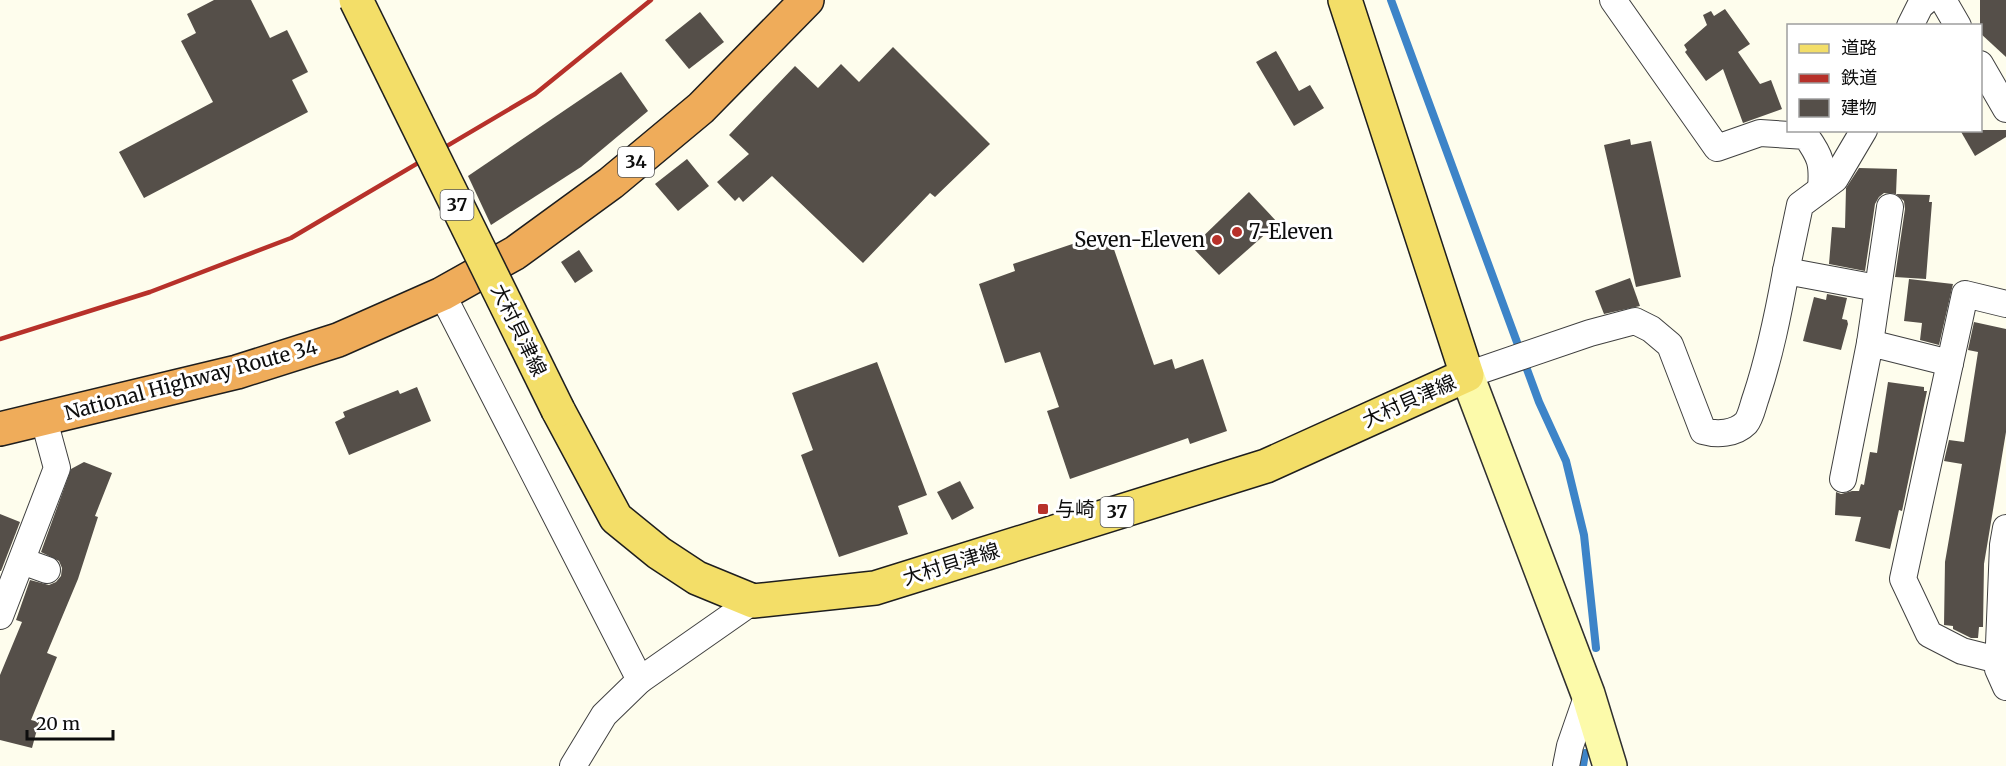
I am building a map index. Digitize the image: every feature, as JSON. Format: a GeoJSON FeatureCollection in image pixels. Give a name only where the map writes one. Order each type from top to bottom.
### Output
{"type":"FeatureCollection","features":[{"type":"Feature","properties":{"kind":"highway","name":"National Highway Route 34"},"geometry":{"type":"LineString","coordinates":[[0,429],[237,372],[327,344],[442,294],[515,254],[611,183],[701,108],[807,0]]}},
{"type":"Feature","properties":{"kind":"main road","name":"大村貝津線"},"geometry":{"type":"LineString","coordinates":[[356,0],[558,410],[616,519],[659,553],[697,578],[753,601],[875,588],[1255,469],[1467,375],[1345,0]]}},
{"type":"Feature","properties":{"kind":"main road"},"geometry":{"type":"LineString","coordinates":[[1467,375],[1588,694],[1610,766]]}},
{"type":"Feature","properties":{"kind":"street"},"geometry":{"type":"LineString","coordinates":[[1613,0],[1717,148],[1760,133],[1806,136],[1819,154],[1823,167],[1821,189]]}},
{"type":"Feature","properties":{"kind":"street"},"geometry":{"type":"LineString","coordinates":[[1911,24],[1920,6],[1927,0]]}},
{"type":"Feature","properties":{"kind":"street"},"geometry":{"type":"LineString","coordinates":[[1943,0],[1957,24]]}},
{"type":"Feature","properties":{"kind":"street"},"geometry":{"type":"LineString","coordinates":[[1982,67],[2006,109]]}},
{"type":"Feature","properties":{"kind":"street"},"geometry":{"type":"LineString","coordinates":[[1467,375],[1590,333],[1635,321],[1651,329],[1670,345],[1703,431],[1711,434],[1734,432],[1747,421],[1773,342],[1800,205],[1835,179],[1863,132]]}},
{"type":"Feature","properties":{"kind":"street"},"geometry":{"type":"LineString","coordinates":[[1843,479],[1870,343],[1890,207]]}},
{"type":"Feature","properties":{"kind":"street"},"geometry":{"type":"LineString","coordinates":[[1786,271],[1877,288]]}},
{"type":"Feature","properties":{"kind":"street"},"geometry":{"type":"LineString","coordinates":[[442,294],[640,680]]}},
{"type":"Feature","properties":{"kind":"street"},"geometry":{"type":"LineString","coordinates":[[1998,660],[1962,651],[1929,634],[1903,579],[1965,294],[2006,304]]}},
{"type":"Feature","properties":{"kind":"street"},"geometry":{"type":"LineString","coordinates":[[1870,343],[1950,363]]}},
{"type":"Feature","properties":{"kind":"street"},"geometry":{"type":"LineString","coordinates":[[0,616],[57,468],[44,420]]}},
{"type":"Feature","properties":{"kind":"street"},"geometry":{"type":"LineString","coordinates":[[2006,528],[2003,545],[1998,660],[1998,669],[2006,687]]}},
{"type":"Feature","properties":{"kind":"street"},"geometry":{"type":"LineString","coordinates":[[21,561],[47,570]]}},
{"type":"Feature","properties":{"kind":"street"},"geometry":{"type":"LineString","coordinates":[[573,766],[604,715],[640,680],[753,601]]}},
{"type":"Feature","properties":{"kind":"street"},"geometry":{"type":"LineString","coordinates":[[1566,766],[1570,746],[1588,694]]}},
{"type":"Feature","properties":{"kind":"building"},"geometry":{"type":"Polygon","coordinates":[[[214,0],[251,0],[270,38],[287,30],[308,72],[292,80],[308,112],[144,198],[119,152],[213,102],[181,41],[196,33],[187,14],[214,0]]]}},
{"type":"Feature","properties":{"kind":"building"},"geometry":{"type":"Polygon","coordinates":[[[1980,0],[2006,0],[2006,57],[1982,35],[1982,24],[1980,24],[1980,0]]]}},
{"type":"Feature","properties":{"kind":"building"},"geometry":{"type":"Polygon","coordinates":[[[1725,9],[1750,44],[1738,52],[1760,84],[1771,80],[1782,109],[1743,123],[1723,69],[1706,81],[1685,52],[1687,50],[1684,45],[1707,25],[1703,15],[1711,11],[1714,16],[1725,9]]]}},
{"type":"Feature","properties":{"kind":"building"},"geometry":{"type":"Polygon","coordinates":[[[700,12],[724,42],[689,69],[665,40],[700,12]]]}},
{"type":"Feature","properties":{"kind":"building"},"geometry":{"type":"Polygon","coordinates":[[[893,47],[990,144],[935,197],[930,193],[863,263],[772,176],[743,202],[739,197],[735,201],[717,182],[749,154],[729,135],[795,66],[818,88],[841,64],[859,82],[893,47]]]}},
{"type":"Feature","properties":{"kind":"building"},"geometry":{"type":"Polygon","coordinates":[[[1276,51],[1299,91],[1310,85],[1324,108],[1294,126],[1256,62],[1276,51]]]}},
{"type":"Feature","properties":{"kind":"building"},"geometry":{"type":"Polygon","coordinates":[[[621,72],[648,111],[581,167],[491,225],[468,176],[621,72]]]}},
{"type":"Feature","properties":{"kind":"building"},"geometry":{"type":"Polygon","coordinates":[[[2006,130],[2006,137],[1975,156],[1961,132],[2006,130]]]}},
{"type":"Feature","properties":{"kind":"building"},"geometry":{"type":"Polygon","coordinates":[[[1630,139],[1631,145],[1651,141],[1681,277],[1636,287],[1604,145],[1630,139]]]}},
{"type":"Feature","properties":{"kind":"building"},"geometry":{"type":"Polygon","coordinates":[[[687,159],[709,186],[678,211],[655,184],[687,159]]]}},
{"type":"Feature","properties":{"kind":"building"},"geometry":{"type":"Polygon","coordinates":[[[1859,168],[1897,169],[1896,194],[1884,193],[1875,204],[1865,271],[1829,264],[1832,227],[1845,228],[1846,188],[1859,168]]]}},
{"type":"Feature","properties":{"kind":"building","name":"7-Eleven"},"geometry":{"type":"Polygon","coordinates":[[[1249,192],[1278,223],[1219,275],[1192,247],[1249,192]]]}},
{"type":"Feature","properties":{"kind":"building"},"geometry":{"type":"Polygon","coordinates":[[[1896,194],[1930,195],[1929,202],[1932,202],[1926,279],[1895,277],[1905,209],[1904,201],[1896,194]]]}},
{"type":"Feature","properties":{"kind":"building"},"geometry":{"type":"Polygon","coordinates":[[[1108,232],[1154,365],[1172,359],[1175,369],[1203,359],[1227,431],[1190,444],[1188,438],[1070,479],[1047,411],[1059,407],[1040,352],[1005,363],[979,284],[1015,271],[1013,264],[1108,232]]]}},
{"type":"Feature","properties":{"kind":"building"},"geometry":{"type":"Polygon","coordinates":[[[579,250],[593,271],[575,283],[561,262],[579,250]]]}},
{"type":"Feature","properties":{"kind":"building"},"geometry":{"type":"Polygon","coordinates":[[[1630,278],[1640,306],[1604,314],[1595,291],[1630,278]]]}},
{"type":"Feature","properties":{"kind":"building"},"geometry":{"type":"Polygon","coordinates":[[[1909,279],[1953,284],[1939,345],[1920,340],[1922,323],[1904,321],[1909,279]]]}},
{"type":"Feature","properties":{"kind":"building"},"geometry":{"type":"Polygon","coordinates":[[[1827,294],[1847,298],[1842,319],[1847,320],[1848,324],[1841,350],[1803,341],[1814,297],[1826,300],[1827,294]]]}},
{"type":"Feature","properties":{"kind":"building"},"geometry":{"type":"Polygon","coordinates":[[[1974,322],[2006,329],[2006,432],[1984,564],[1983,627],[1979,627],[1978,638],[1971,638],[1953,629],[1953,626],[1944,625],[1945,562],[1962,464],[1944,461],[1949,440],[1964,442],[1978,352],[1968,350],[1974,322]]]}},
{"type":"Feature","properties":{"kind":"building"},"geometry":{"type":"Polygon","coordinates":[[[877,362],[927,495],[898,506],[908,534],[839,557],[801,455],[813,450],[792,393],[877,362]]]}},
{"type":"Feature","properties":{"kind":"building"},"geometry":{"type":"Polygon","coordinates":[[[1888,382],[1924,387],[1924,391],[1927,391],[1902,511],[1899,510],[1890,549],[1855,541],[1861,517],[1835,515],[1836,492],[1841,494],[1859,491],[1861,484],[1864,485],[1870,452],[1877,453],[1888,382]]]}},
{"type":"Feature","properties":{"kind":"building"},"geometry":{"type":"Polygon","coordinates":[[[417,387],[431,421],[349,455],[335,422],[345,417],[343,412],[398,390],[400,394],[417,387]]]}},
{"type":"Feature","properties":{"kind":"building"},"geometry":{"type":"Polygon","coordinates":[[[84,462],[112,473],[95,516],[98,517],[78,579],[47,653],[57,657],[31,720],[39,722],[32,748],[0,740],[0,675],[22,622],[16,620],[30,580],[49,585],[61,576],[62,568],[59,561],[41,552],[71,469],[84,462]]]}},
{"type":"Feature","properties":{"kind":"building"},"geometry":{"type":"Polygon","coordinates":[[[960,481],[974,508],[952,520],[937,492],[960,481]]]}},
{"type":"Feature","properties":{"kind":"building"},"geometry":{"type":"Polygon","coordinates":[[[0,514],[20,522],[1,571],[0,571],[0,514]]]}},
{"type":"Feature","properties":{"kind":"waterway"},"geometry":{"type":"LineString","coordinates":[[1391,0],[1539,402],[1566,461],[1584,535],[1596,648]]}},
{"type":"Feature","properties":{"kind":"waterway"},"geometry":{"type":"LineString","coordinates":[[1583,766],[1585,753]]}},
{"type":"Feature","properties":{"kind":"railway"},"geometry":{"type":"LineString","coordinates":[[0,339],[150,292],[291,238],[535,94],[651,0]]}},
{"type":"Feature","properties":{"kind":"place","name":"7-Eleven"},"geometry":{"type":"Point","coordinates":[1237,232]}},
{"type":"Feature","properties":{"kind":"place","name":"Seven-Eleven"},"geometry":{"type":"Point","coordinates":[1217,240]}},
{"type":"Feature","properties":{"kind":"place","name":"与崎"},"geometry":{"type":"Point","coordinates":[1043,509]}}]}
